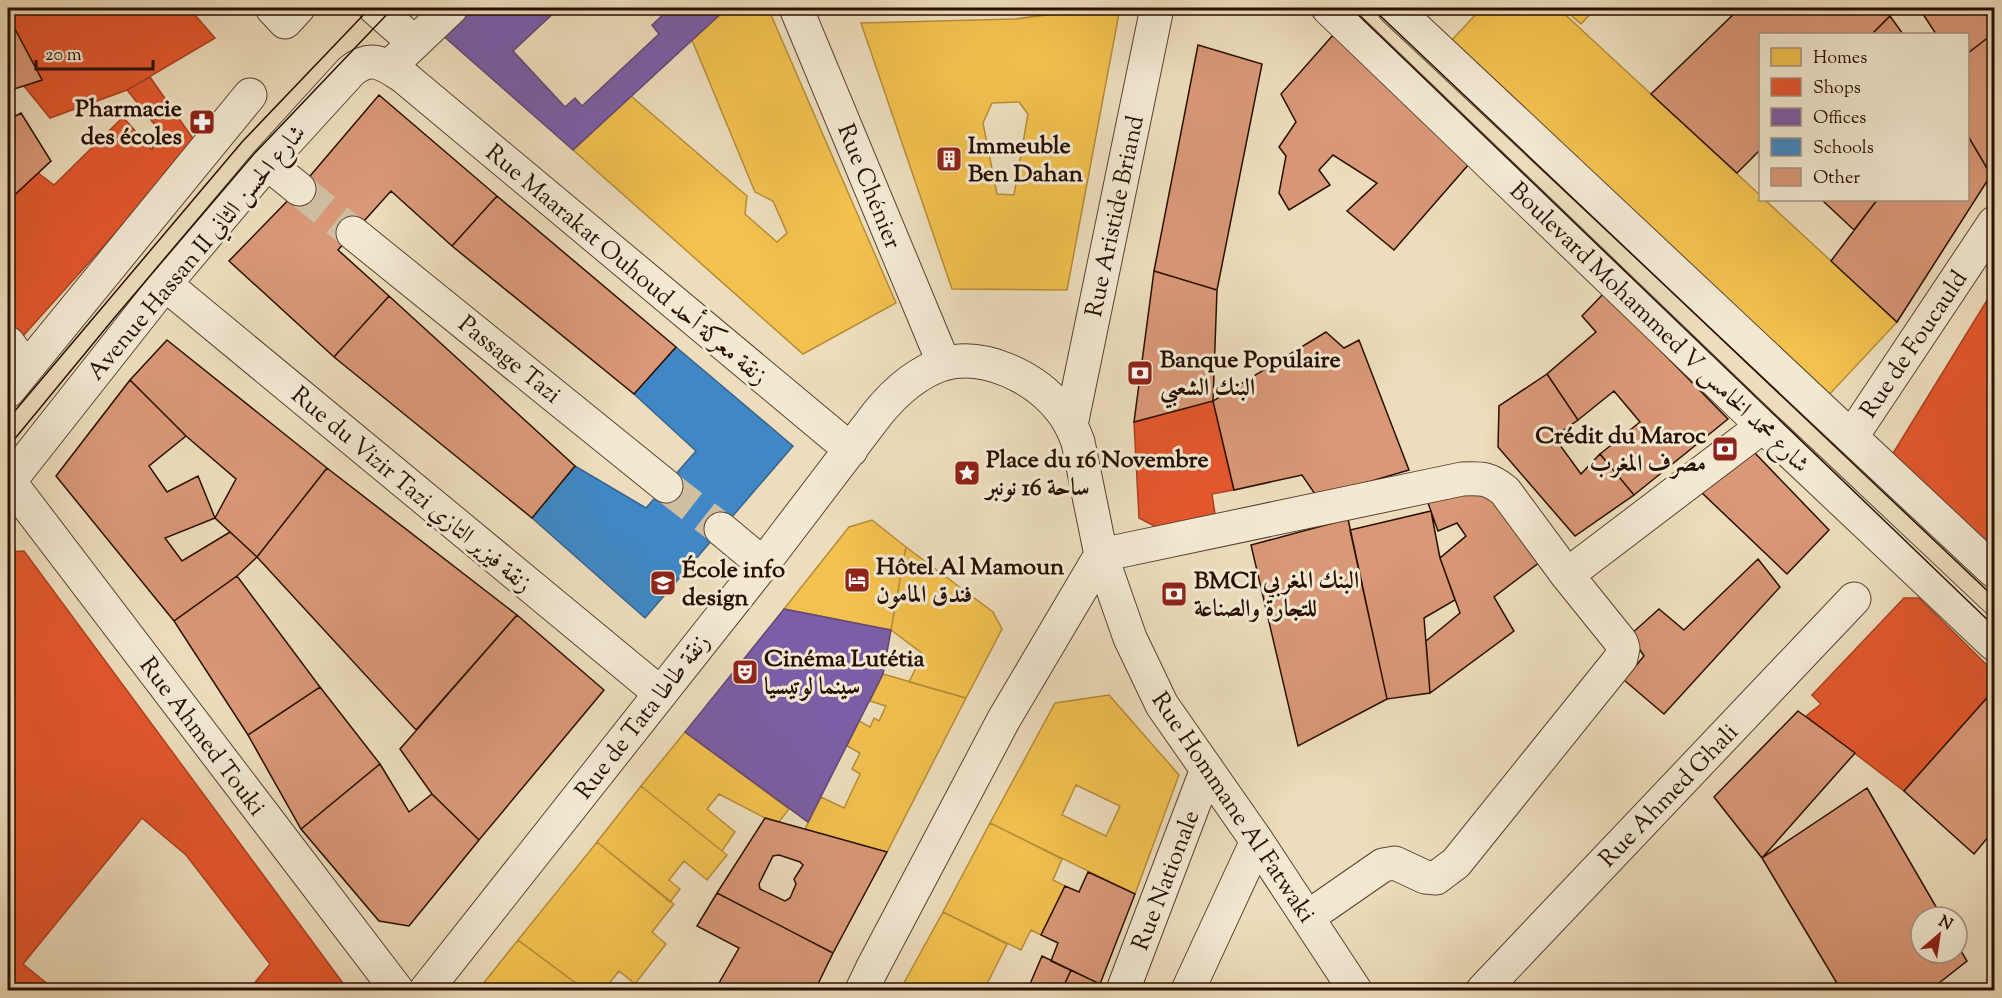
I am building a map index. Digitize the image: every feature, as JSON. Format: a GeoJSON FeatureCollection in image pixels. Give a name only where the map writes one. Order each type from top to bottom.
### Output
{"type":"FeatureCollection","features":[{"type":"Feature","properties":{"kind":"street"},"geometry":{"type":"LineString","coordinates":[[272,8],[285,22],[298,8]]}},
{"type":"Feature","properties":{"kind":"street"},"geometry":{"type":"LineString","coordinates":[[375,8],[414,42]]}},
{"type":"Feature","properties":{"kind":"street"},"geometry":{"type":"LineString","coordinates":[[396,72],[414,42],[451,8]]}},
{"type":"Feature","properties":{"kind":"street","name":"Rue Chénier"},"geometry":{"type":"LineString","coordinates":[[796,8],[944,364]]}},
{"type":"Feature","properties":{"kind":"street","name":"Rue Aristide Briand"},"geometry":{"type":"LineString","coordinates":[[1071,425],[1156,8]]}},
{"type":"Feature","properties":{"kind":"street","name":"Boulevard Mohammed V شارع محمد الخامس"},"geometry":{"type":"LineString","coordinates":[[1328,8],[1763,426],[1995,644]]}},
{"type":"Feature","properties":{"kind":"street","name":"Boulevard Mohammed V شارع محمد الخامس"},"geometry":{"type":"LineString","coordinates":[[1400,9],[1995,571]]}},
{"type":"Feature","properties":{"kind":"street","name":"Avenue Hassan II شارع الحسن الثاني"},"geometry":{"type":"LineString","coordinates":[[8,482],[165,284],[267,163],[359,64],[369,61],[379,62],[396,72]]}},
{"type":"Feature","properties":{"kind":"street","name":"Rue Maarakat Ouhoud زنقة معركة أحد"},"geometry":{"type":"LineString","coordinates":[[396,72],[851,450]]}},
{"type":"Feature","properties":{"kind":"street"},"geometry":{"type":"LineString","coordinates":[[14,367],[250,95]]}},
{"type":"Feature","properties":{"kind":"street"},"geometry":{"type":"LineString","coordinates":[[267,163],[299,189]]}},
{"type":"Feature","properties":{"kind":"street","name":"Rue de Foucauld"},"geometry":{"type":"LineString","coordinates":[[1852,436],[1995,223]]}},
{"type":"Feature","properties":{"kind":"street","name":"Passage Tazi"},"geometry":{"type":"LineString","coordinates":[[353,233],[666,486]]}},
{"type":"Feature","properties":{"kind":"street","name":"Rue du Vizir Tazi زنقة فيزير التازي"},"geometry":{"type":"LineString","coordinates":[[165,284],[660,693]]}},
{"type":"Feature","properties":{"kind":"street","name":"Rue de Tata زنقة طاطا"},"geometry":{"type":"LineString","coordinates":[[426,990],[763,564],[894,394],[912,379],[944,364],[974,362],[1005,369]]}},
{"type":"Feature","properties":{"kind":"street","name":"Rue Hommane Al Fatwaki"},"geometry":{"type":"LineString","coordinates":[[1005,369],[1034,385],[1049,397],[1071,425],[1078,442],[1101,555],[1130,638],[1162,705],[1257,841],[1355,990]]}},
{"type":"Feature","properties":{"kind":"street"},"geometry":{"type":"LineString","coordinates":[[1567,575],[1763,426]]}},
{"type":"Feature","properties":{"kind":"street"},"geometry":{"type":"LineString","coordinates":[[862,990],[1004,719],[1101,555],[1462,479],[1480,478],[1492,481],[1505,491],[1567,575],[1621,642],[1623,648],[1621,658],[1456,863],[1436,878],[1425,877],[1395,863],[1383,866],[1308,917]]}},
{"type":"Feature","properties":{"kind":"street","name":"Rue Ahmed Touki"},"geometry":{"type":"LineString","coordinates":[[8,482],[397,990]]}},
{"type":"Feature","properties":{"kind":"street"},"geometry":{"type":"LineString","coordinates":[[721,530],[763,564]]}},
{"type":"Feature","properties":{"kind":"street","name":"Rue Ahmed Ghali"},"geometry":{"type":"LineString","coordinates":[[1483,990],[1854,599]]}},
{"type":"Feature","properties":{"kind":"street","name":"Rue Nationale"},"geometry":{"type":"LineString","coordinates":[[1123,990],[1207,770]]}},
{"type":"Feature","properties":{"kind":"street"},"geometry":{"type":"LineString","coordinates":[[1188,990],[1257,841]]}},
{"type":"Feature","properties":{"kind":"building: Homes"},"geometry":{"type":"Polygon","coordinates":[[[727,8],[768,8],[896,303],[803,354],[573,150],[631,96],[747,196],[745,214],[777,242],[787,233],[773,201],[755,192],[692,40],[727,8]]]}},
{"type":"Feature","properties":{"kind":"building: Homes","name":"Immeuble Ben Dahan"},"geometry":{"type":"Polygon","coordinates":[[[1099,8],[1120,8],[1067,290],[952,289],[861,23],[1015,19],[1099,8]],[[1019,102],[992,103],[983,123],[997,194],[1014,195],[1028,114],[1019,102]]]}},
{"type":"Feature","properties":{"kind":"building: Homes"},"geometry":{"type":"Polygon","coordinates":[[[1482,8],[1558,8],[1759,194],[1759,201],[1766,201],[1897,322],[1827,397],[1448,44],[1482,8]]]}},
{"type":"Feature","properties":{"kind":"building: Homes"},"geometry":{"type":"Polygon","coordinates":[[[1563,8],[1596,8],[1581,24],[1563,8]]]}},
{"type":"Feature","properties":{"kind":"building: Homes"},"geometry":{"type":"Polygon","coordinates":[[[872,520],[906,547],[891,630],[784,609],[849,527],[872,520]]]}},
{"type":"Feature","properties":{"kind":"building: Homes"},"geometry":{"type":"Polygon","coordinates":[[[906,547],[993,612],[1002,629],[966,698],[909,682],[923,654],[891,630],[906,547]]]}},
{"type":"Feature","properties":{"kind":"building: Homes"},"geometry":{"type":"Polygon","coordinates":[[[883,674],[966,698],[887,852],[805,829],[821,797],[844,808],[860,774],[852,769],[860,753],[847,746],[859,721],[870,727],[874,718],[879,721],[886,706],[870,701],[883,674]]]}},
{"type":"Feature","properties":{"kind":"building: Homes"},"geometry":{"type":"Polygon","coordinates":[[[1109,695],[1179,775],[1135,894],[990,823],[1055,703],[1109,695]],[[1076,785],[1062,815],[1106,836],[1120,806],[1076,785]]]}},
{"type":"Feature","properties":{"kind":"building: Homes"},"geometry":{"type":"Polygon","coordinates":[[[685,732],[789,809],[779,822],[765,818],[719,794],[707,809],[735,832],[722,851],[641,786],[685,732]]]}},
{"type":"Feature","properties":{"kind":"building: Homes"},"geometry":{"type":"Polygon","coordinates":[[[641,786],[727,855],[707,880],[684,861],[669,880],[680,889],[670,902],[597,842],[641,786]]]}},
{"type":"Feature","properties":{"kind":"building: Homes"},"geometry":{"type":"Polygon","coordinates":[[[990,823],[1062,859],[1053,880],[1065,886],[1041,935],[1031,930],[1021,950],[943,912],[990,823]]]}},
{"type":"Feature","properties":{"kind":"building: Homes"},"geometry":{"type":"Polygon","coordinates":[[[597,842],[674,904],[652,932],[666,944],[635,984],[619,971],[604,990],[585,990],[518,940],[597,842]]]}},
{"type":"Feature","properties":{"kind":"building: Homes"},"geometry":{"type":"Polygon","coordinates":[[[943,912],[1007,944],[984,990],[900,990],[943,912]]]}},
{"type":"Feature","properties":{"kind":"building: Homes"},"geometry":{"type":"Polygon","coordinates":[[[518,940],[585,990],[478,990],[518,940]]]}},
{"type":"Feature","properties":{"kind":"building: Shops"},"geometry":{"type":"Polygon","coordinates":[[[29,8],[189,8],[215,38],[127,90],[50,118],[24,86],[42,80],[8,16],[29,8]]]}},
{"type":"Feature","properties":{"kind":"building: Shops"},"geometry":{"type":"Polygon","coordinates":[[[150,77],[196,143],[15,345],[8,334],[8,201],[38,173],[54,185],[123,117],[152,150],[159,130],[127,90],[150,77]]]}},
{"type":"Feature","properties":{"kind":"building: Shops"},"geometry":{"type":"Polygon","coordinates":[[[1994,289],[1994,552],[1892,455],[1994,289]]]}},
{"type":"Feature","properties":{"kind":"building: Shops"},"geometry":{"type":"Polygon","coordinates":[[[1213,401],[1234,490],[1212,494],[1215,514],[1158,528],[1139,518],[1134,422],[1213,401]]]}},
{"type":"Feature","properties":{"kind":"building: Shops"},"geometry":{"type":"Polygon","coordinates":[[[24,551],[348,990],[249,990],[270,964],[186,855],[142,818],[23,964],[55,990],[8,990],[8,552],[24,551]]]}},
{"type":"Feature","properties":{"kind":"building: Shops"},"geometry":{"type":"Polygon","coordinates":[[[1904,598],[1919,598],[1994,672],[1994,690],[1904,791],[1806,716],[1821,704],[1812,695],[1904,598]]]}},
{"type":"Feature","properties":{"kind":"building: Offices"},"geometry":{"type":"Polygon","coordinates":[[[468,8],[559,8],[513,51],[565,107],[575,98],[582,106],[659,34],[652,25],[667,11],[664,8],[727,8],[573,150],[440,33],[468,8]]]}},
{"type":"Feature","properties":{"kind":"building: Offices"},"geometry":{"type":"Polygon","coordinates":[[[784,609],[891,630],[883,674],[808,822],[685,732],[784,609]]]}},
{"type":"Feature","properties":{"kind":"building: Schools"},"geometry":{"type":"Polygon","coordinates":[[[676,347],[793,446],[645,618],[532,518],[575,466],[646,508],[696,451],[634,394],[676,347]]]}},
{"type":"Feature","properties":{"kind":"building: Other"},"geometry":{"type":"Polygon","coordinates":[[[1740,8],[1886,8],[1890,16],[1873,33],[1759,33],[1759,151],[1737,173],[1651,94],[1740,8]]]}},
{"type":"Feature","properties":{"kind":"building: Other"},"geometry":{"type":"Polygon","coordinates":[[[1919,8],[1994,8],[1994,33],[1969,52],[1969,33],[1935,33],[1919,8]]]}},
{"type":"Feature","properties":{"kind":"building: Other"},"geometry":{"type":"Polygon","coordinates":[[[8,16],[42,80],[8,91],[8,16]]]}},
{"type":"Feature","properties":{"kind":"building: Other"},"geometry":{"type":"Polygon","coordinates":[[[1890,16],[1902,33],[1873,33],[1890,16]]]}},
{"type":"Feature","properties":{"kind":"building: Other"},"geometry":{"type":"Polygon","coordinates":[[[1994,33],[1994,169],[1991,175],[1969,138],[1969,52],[1994,33]]]}},
{"type":"Feature","properties":{"kind":"building: Other"},"geometry":{"type":"Polygon","coordinates":[[[1333,35],[1469,164],[1394,250],[1347,211],[1377,183],[1333,155],[1319,170],[1330,185],[1289,210],[1279,193],[1286,156],[1279,147],[1296,122],[1281,94],[1333,35]]]}},
{"type":"Feature","properties":{"kind":"building: Other"},"geometry":{"type":"Polygon","coordinates":[[[1198,45],[1262,64],[1217,290],[1154,271],[1198,45]]]}},
{"type":"Feature","properties":{"kind":"building: Other"},"geometry":{"type":"Polygon","coordinates":[[[379,95],[497,196],[452,246],[391,191],[338,250],[389,296],[334,357],[229,261],[299,189],[379,95]]]}},
{"type":"Feature","properties":{"kind":"building: Other"},"geometry":{"type":"Polygon","coordinates":[[[21,113],[51,161],[8,201],[8,120],[21,113]]]}},
{"type":"Feature","properties":{"kind":"building: Other"},"geometry":{"type":"Polygon","coordinates":[[[1969,138],[1991,175],[1897,322],[1831,261],[1876,201],[1969,201],[1969,138]]]}},
{"type":"Feature","properties":{"kind":"building: Other"},"geometry":{"type":"Polygon","coordinates":[[[497,196],[676,347],[634,394],[452,246],[497,196]]]}},
{"type":"Feature","properties":{"kind":"building: Other"},"geometry":{"type":"Polygon","coordinates":[[[1823,201],[1876,201],[1854,230],[1823,201]]]}},
{"type":"Feature","properties":{"kind":"building: Other"},"geometry":{"type":"Polygon","coordinates":[[[1154,271],[1217,290],[1213,401],[1134,422],[1154,271]]]}},
{"type":"Feature","properties":{"kind":"building: Other"},"geometry":{"type":"Polygon","coordinates":[[[1604,293],[1728,419],[1634,495],[1600,454],[1640,422],[1614,391],[1578,420],[1547,374],[1596,332],[1582,316],[1604,293]]]}},
{"type":"Feature","properties":{"kind":"building: Other"},"geometry":{"type":"Polygon","coordinates":[[[389,296],[575,466],[532,518],[334,357],[389,296]]]}},
{"type":"Feature","properties":{"kind":"building: Other"},"geometry":{"type":"Polygon","coordinates":[[[1326,332],[1344,348],[1359,340],[1409,470],[1317,497],[1302,475],[1234,490],[1213,401],[1326,332]]]}},
{"type":"Feature","properties":{"kind":"building: Other"},"geometry":{"type":"Polygon","coordinates":[[[167,340],[327,468],[257,557],[215,518],[236,479],[186,436],[130,380],[167,340]]]}},
{"type":"Feature","properties":{"kind":"building: Other"},"geometry":{"type":"Polygon","coordinates":[[[1547,374],[1578,420],[1554,437],[1581,474],[1600,454],[1634,495],[1575,536],[1498,447],[1499,406],[1547,374]]]}},
{"type":"Feature","properties":{"kind":"building: Other"},"geometry":{"type":"Polygon","coordinates":[[[130,380],[186,436],[149,466],[167,492],[198,476],[215,518],[165,538],[182,561],[230,532],[257,557],[237,576],[174,621],[56,476],[130,380]]]}},
{"type":"Feature","properties":{"kind":"building: Other"},"geometry":{"type":"Polygon","coordinates":[[[1752,450],[1829,530],[1787,574],[1700,491],[1752,450]]]}},
{"type":"Feature","properties":{"kind":"building: Other"},"geometry":{"type":"Polygon","coordinates":[[[327,468],[517,615],[416,730],[257,557],[327,468]]]}},
{"type":"Feature","properties":{"kind":"building: Other"},"geometry":{"type":"Polygon","coordinates":[[[1461,487],[1493,496],[1540,562],[1494,597],[1514,631],[1430,693],[1426,641],[1460,613],[1440,558],[1466,536],[1457,523],[1438,531],[1428,503],[1461,487]]]}},
{"type":"Feature","properties":{"kind":"building: Other"},"geometry":{"type":"Polygon","coordinates":[[[1431,511],[1440,558],[1455,600],[1424,618],[1430,693],[1387,699],[1350,530],[1431,511]]]}},
{"type":"Feature","properties":{"kind":"building: Other"},"geometry":{"type":"Polygon","coordinates":[[[1348,519],[1387,699],[1298,746],[1251,545],[1348,519]]]}},
{"type":"Feature","properties":{"kind":"building: Other"},"geometry":{"type":"Polygon","coordinates":[[[1758,559],[1780,587],[1664,714],[1624,680],[1644,656],[1630,635],[1659,609],[1684,630],[1758,559]]]}},
{"type":"Feature","properties":{"kind":"building: Other"},"geometry":{"type":"Polygon","coordinates":[[[237,576],[320,687],[248,735],[174,621],[237,576]]]}},
{"type":"Feature","properties":{"kind":"building: Other"},"geometry":{"type":"Polygon","coordinates":[[[517,615],[604,690],[479,840],[432,794],[400,749],[517,615]]]}},
{"type":"Feature","properties":{"kind":"building: Other"},"geometry":{"type":"Polygon","coordinates":[[[320,687],[380,764],[301,829],[248,735],[320,687]]]}},
{"type":"Feature","properties":{"kind":"building: Other"},"geometry":{"type":"Polygon","coordinates":[[[1994,690],[1994,830],[1974,854],[1904,791],[1994,690]]]}},
{"type":"Feature","properties":{"kind":"building: Other"},"geometry":{"type":"Polygon","coordinates":[[[1798,711],[1855,753],[1762,858],[1714,797],[1798,711]]]}},
{"type":"Feature","properties":{"kind":"building: Other"},"geometry":{"type":"Polygon","coordinates":[[[380,764],[409,812],[432,794],[479,840],[409,926],[379,921],[301,829],[380,764]]]}},
{"type":"Feature","properties":{"kind":"building: Other"},"geometry":{"type":"Polygon","coordinates":[[[1867,788],[1935,905],[1909,905],[1909,965],[1962,965],[1930,990],[1841,990],[1762,858],[1867,788]]]}},
{"type":"Feature","properties":{"kind":"building: Other"},"geometry":{"type":"Polygon","coordinates":[[[765,818],[887,852],[833,953],[717,893],[765,818]],[[779,855],[773,856],[759,884],[760,889],[785,901],[790,898],[796,884],[794,879],[803,865],[779,855]]]}},
{"type":"Feature","properties":{"kind":"building: Other"},"geometry":{"type":"Polygon","coordinates":[[[1088,872],[1135,894],[1100,984],[1051,961],[1058,943],[1041,935],[1065,886],[1079,892],[1088,872]]]}},
{"type":"Feature","properties":{"kind":"building: Other"},"geometry":{"type":"Polygon","coordinates":[[[717,893],[833,953],[815,990],[715,990],[739,948],[697,926],[717,893]]]}},
{"type":"Feature","properties":{"kind":"building: Other"},"geometry":{"type":"Polygon","coordinates":[[[1042,956],[1071,970],[1062,990],[1036,990],[1037,987],[1030,984],[1042,956]]]}},
{"type":"Feature","properties":{"kind":"building: Other"},"geometry":{"type":"Polygon","coordinates":[[[1071,970],[1100,984],[1097,990],[1062,990],[1071,970]]]}},
{"type":"Feature","properties":{"kind":"building: Other"},"geometry":{"type":"Polygon","coordinates":[[[688,983],[702,990],[683,990],[688,983]]]}},
{"type":"Feature","properties":{"kind":"tunnel"},"geometry":{"type":"LineString","coordinates":[[299,189],[353,233]]}},
{"type":"Feature","properties":{"kind":"tunnel"},"geometry":{"type":"LineString","coordinates":[[666,486],[721,529]]}},
{"type":"Feature","properties":{"kind":"tram line"},"geometry":{"type":"LineString","coordinates":[[8,419],[242,142],[370,8]]}},
{"type":"Feature","properties":{"kind":"tram line"},"geometry":{"type":"LineString","coordinates":[[8,447],[253,155],[393,8]]}},
{"type":"Feature","properties":{"kind":"tram line"},"geometry":{"type":"LineString","coordinates":[[1351,8],[1994,626]]}},
{"type":"Feature","properties":{"kind":"tram line"},"geometry":{"type":"LineString","coordinates":[[1372,8],[1994,597]]}},
{"type":"Feature","properties":{"kind":"place","name":"Pharmacie des écoles"},"geometry":{"type":"Point","coordinates":[202,122]}},
{"type":"Feature","properties":{"kind":"place","name":"Immeuble Ben Dahan"},"geometry":{"type":"Point","coordinates":[949,159]}},
{"type":"Feature","properties":{"kind":"place","name":"Banque Populaire البنك الشعبي"},"geometry":{"type":"Point","coordinates":[1140,373]}},
{"type":"Feature","properties":{"kind":"place","name":"Crédit du Maroc مصرف المغرب"},"geometry":{"type":"Point","coordinates":[1725,449]}},
{"type":"Feature","properties":{"kind":"place","name":"Place du 16 Novembre ساحة 16 نونبر"},"geometry":{"type":"Point","coordinates":[967,473]}},
{"type":"Feature","properties":{"kind":"place","name":"Hôtel Al Mamoun فندق المامون"},"geometry":{"type":"Point","coordinates":[857,580]}},
{"type":"Feature","properties":{"kind":"place","name":"École info design"},"geometry":{"type":"Point","coordinates":[663,583]}},
{"type":"Feature","properties":{"kind":"place","name":"BMCI البنك المغربي للتجارة والصناعة"},"geometry":{"type":"Point","coordinates":[1174,594]}},
{"type":"Feature","properties":{"kind":"place","name":"Cinéma Lutétia سينما لوتيسيا"},"geometry":{"type":"Point","coordinates":[745,672]}}]}
